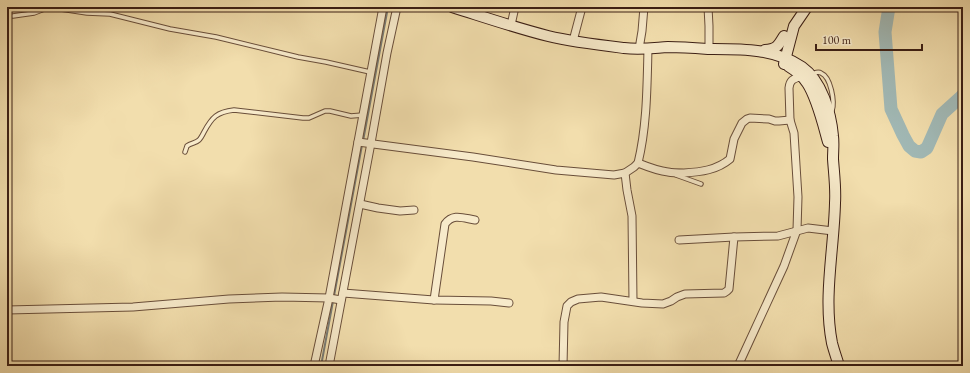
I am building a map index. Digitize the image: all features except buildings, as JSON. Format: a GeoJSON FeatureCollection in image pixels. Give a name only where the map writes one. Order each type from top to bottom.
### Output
{"type":"FeatureCollection","features":[{"type":"Feature","properties":{"kind":"street"},"geometry":{"type":"LineString","coordinates":[[314,366],[336,298],[360,204],[365,142],[363,115],[383,7]]}},
{"type":"Feature","properties":{"kind":"street"},"geometry":{"type":"LineString","coordinates":[[329,366],[336,298],[365,142],[397,7]]}},
{"type":"Feature","properties":{"kind":"street"},"geometry":{"type":"LineString","coordinates":[[452,7],[550,36],[573,41],[668,52],[758,57],[782,60]]}},
{"type":"Feature","properties":{"kind":"street"},"geometry":{"type":"LineString","coordinates":[[511,25],[515,7]]}},
{"type":"Feature","properties":{"kind":"street"},"geometry":{"type":"LineString","coordinates":[[573,41],[582,7]]}},
{"type":"Feature","properties":{"kind":"street"},"geometry":{"type":"LineString","coordinates":[[365,142],[556,170],[614,175],[626,173],[638,163],[646,105],[646,49],[642,31],[644,7]]}},
{"type":"Feature","properties":{"kind":"street"},"geometry":{"type":"LineString","coordinates":[[708,7],[709,49]]}},
{"type":"Feature","properties":{"kind":"street"},"geometry":{"type":"LineString","coordinates":[[782,60],[790,22],[801,7]]}},
{"type":"Feature","properties":{"kind":"street"},"geometry":{"type":"LineString","coordinates":[[646,49],[667,47],[761,51],[772,50],[786,40],[807,7]]}},
{"type":"Feature","properties":{"kind":"street"},"geometry":{"type":"LineString","coordinates":[[786,40],[794,57],[805,73],[820,88],[830,116],[833,137],[835,202],[829,281],[829,315],[832,344],[839,366]]}},
{"type":"Feature","properties":{"kind":"street"},"geometry":{"type":"LineString","coordinates":[[761,51],[782,60],[805,73],[833,160]]}},
{"type":"Feature","properties":{"kind":"street"},"geometry":{"type":"LineString","coordinates":[[738,366],[784,266],[797,230],[798,197],[794,133],[790,120],[789,83],[805,73]]}},
{"type":"Feature","properties":{"kind":"street"},"geometry":{"type":"LineString","coordinates":[[638,163],[670,173],[711,170],[730,159],[734,139],[742,123],[747,119],[766,118],[779,121],[790,120]]}},
{"type":"Feature","properties":{"kind":"street"},"geometry":{"type":"LineString","coordinates":[[626,173],[627,190],[632,216],[633,302]]}},
{"type":"Feature","properties":{"kind":"street"},"geometry":{"type":"LineString","coordinates":[[360,204],[400,211],[414,210]]}},
{"type":"Feature","properties":{"kind":"street"},"geometry":{"type":"LineString","coordinates":[[434,300],[445,224],[451,217],[475,220]]}},
{"type":"Feature","properties":{"kind":"street"},"geometry":{"type":"LineString","coordinates":[[679,240],[778,236],[808,228],[833,230]]}},
{"type":"Feature","properties":{"kind":"street"},"geometry":{"type":"LineString","coordinates":[[563,366],[564,322],[568,306],[571,302],[578,299],[600,297],[633,302],[663,304],[685,294],[724,293],[730,289],[734,237]]}},
{"type":"Feature","properties":{"kind":"street"},"geometry":{"type":"LineString","coordinates":[[7,310],[133,306],[282,297],[491,301],[509,303]]}},
{"type":"Feature","properties":{"kind":"lane"},"geometry":{"type":"LineString","coordinates":[[14,16],[34,13],[47,8],[110,14],[170,29],[216,37],[298,57],[370,72]]}},
{"type":"Feature","properties":{"kind":"lane"},"geometry":{"type":"LineString","coordinates":[[185,152],[187,146],[200,140],[212,118],[229,110],[303,118],[309,118],[325,112],[351,116],[363,115]]}},
{"type":"Feature","properties":{"kind":"lane"},"geometry":{"type":"LineString","coordinates":[[670,173],[701,184]]}},
{"type":"Feature","properties":{"kind":"waterway"},"geometry":{"type":"LineString","coordinates":[[363,141],[388,7]]}},
{"type":"Feature","properties":{"kind":"waterway"},"geometry":{"type":"LineString","coordinates":[[889,7],[885,32],[891,109],[909,146],[915,151],[921,152],[927,148],[942,114],[963,95]]}},
{"type":"Feature","properties":{"kind":"waterway"},"geometry":{"type":"LineString","coordinates":[[321,366],[362,145]]}}]}
